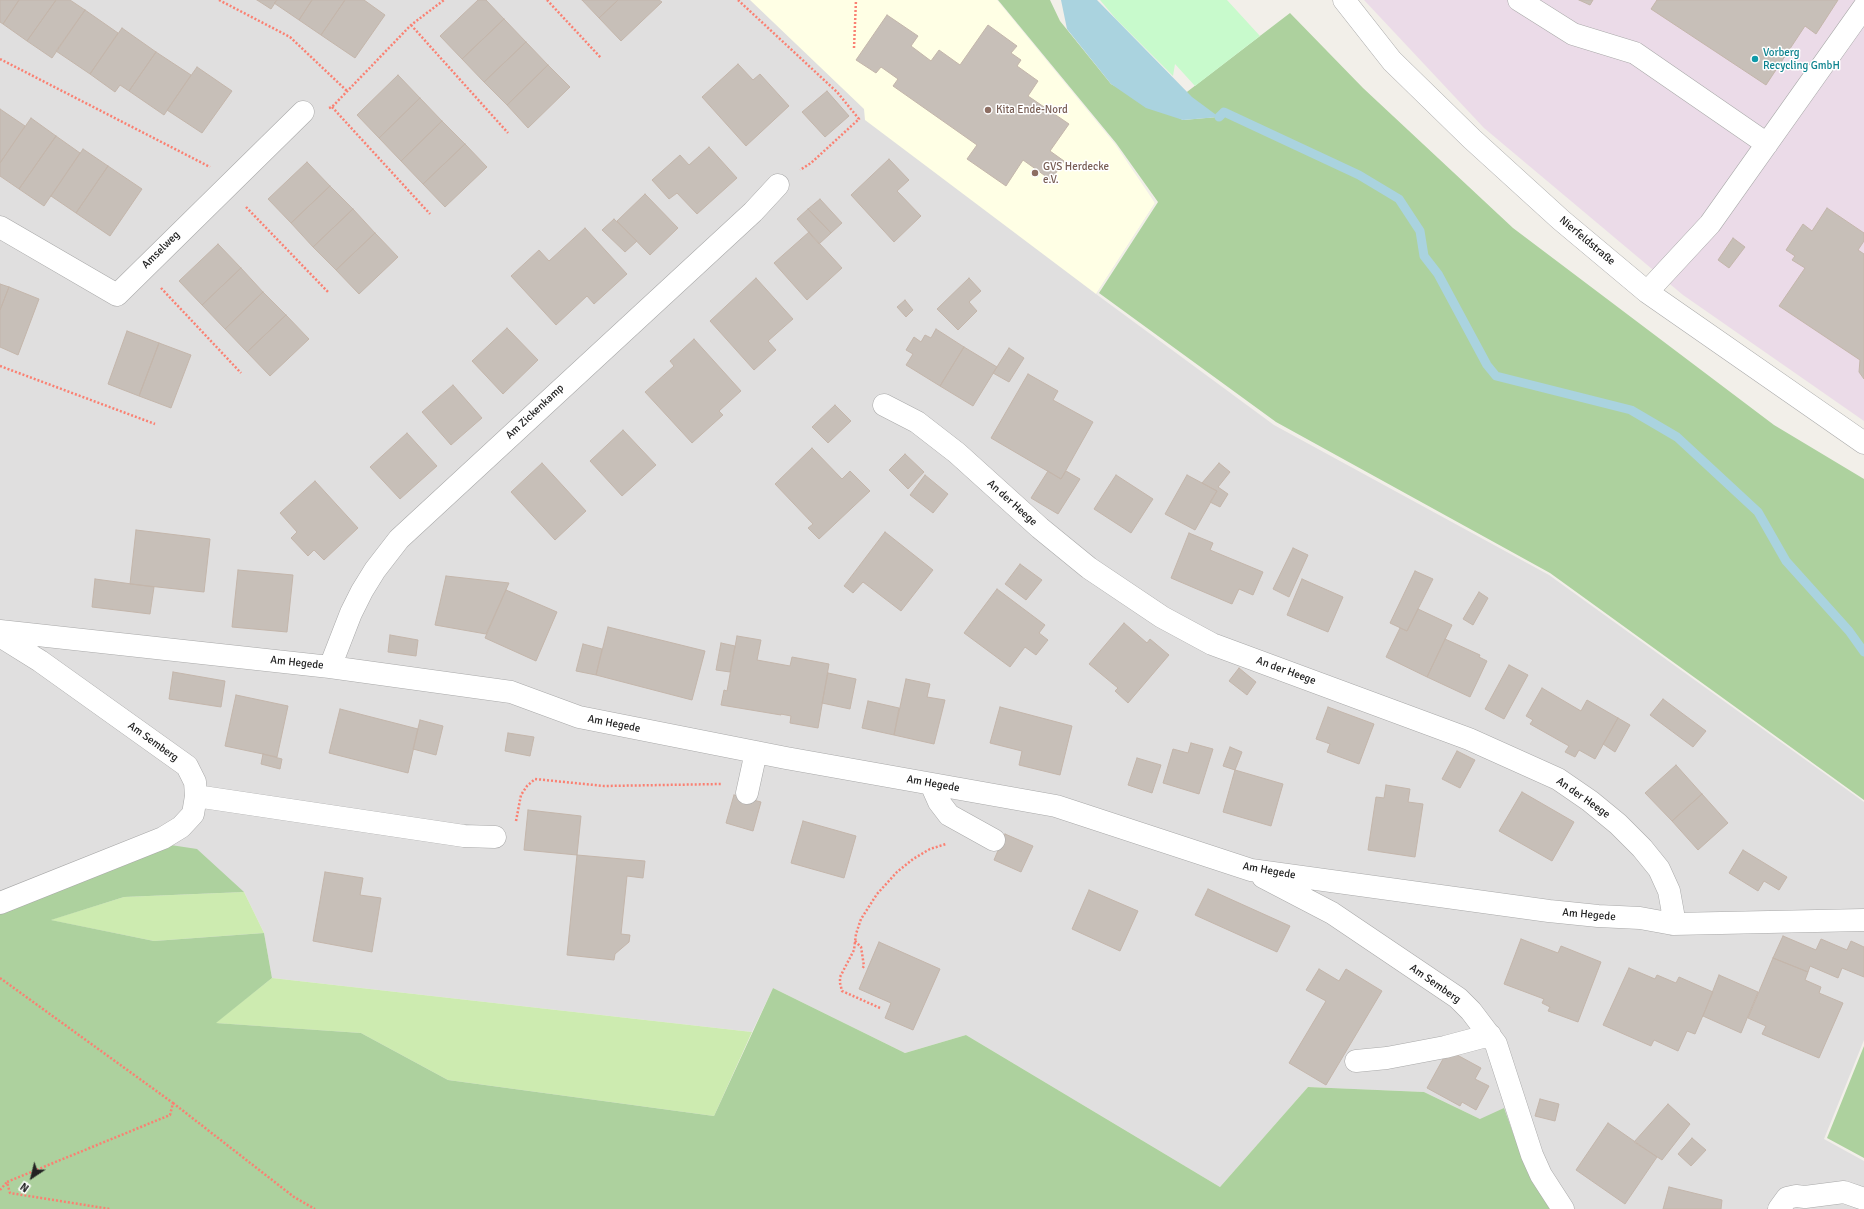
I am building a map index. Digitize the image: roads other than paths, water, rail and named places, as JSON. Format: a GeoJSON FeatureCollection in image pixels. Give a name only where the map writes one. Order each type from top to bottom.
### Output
{"type":"FeatureCollection","features":[{"type":"Feature","properties":{"kind":"street","name":"Nierfeldstraße"},"geometry":{"type":"LineString","coordinates":[[1344,0],[1392,61],[1472,139],[1562,220],[1647,292],[1864,443]]}},
{"type":"Feature","properties":{"kind":"street"},"geometry":{"type":"LineString","coordinates":[[1519,0],[1573,34],[1635,53],[1767,144]]}},
{"type":"Feature","properties":{"kind":"street"},"geometry":{"type":"LineString","coordinates":[[1647,292],[1710,224],[1864,7]]}},
{"type":"Feature","properties":{"kind":"street","name":"Amselweg"},"geometry":{"type":"LineString","coordinates":[[0,227],[117,295],[229,183],[303,112]]}},
{"type":"Feature","properties":{"kind":"street","name":"Am Zickenkamp"},"geometry":{"type":"LineString","coordinates":[[330,667],[351,613],[362,591],[375,570],[399,539],[753,212],[778,185]]}},
{"type":"Feature","properties":{"kind":"street","name":"An der Heege"},"geometry":{"type":"LineString","coordinates":[[884,405],[917,422],[957,453],[1040,528],[1083,563],[1162,616],[1212,644],[1468,739],[1558,779],[1590,801],[1618,824],[1642,848],[1659,869],[1669,891],[1673,924]]}},
{"type":"Feature","properties":{"kind":"street","name":"Am Hegede"},"geometry":{"type":"LineString","coordinates":[[0,630],[330,667],[511,692],[579,717],[756,752],[1056,806],[1251,870],[1548,911],[1640,918],[1673,924],[1864,920]]}},
{"type":"Feature","properties":{"kind":"street","name":"Am Semberg"},"geometry":{"type":"LineString","coordinates":[[0,636],[40,661],[187,766],[195,782],[196,796],[193,814],[181,827],[163,838],[0,903]]}},
{"type":"Feature","properties":{"kind":"street"},"geometry":{"type":"LineString","coordinates":[[748,788],[756,752]]}},
{"type":"Feature","properties":{"kind":"street"},"geometry":{"type":"LineString","coordinates":[[931,784],[939,802],[950,815],[994,840]]}},
{"type":"Feature","properties":{"kind":"street"},"geometry":{"type":"LineString","coordinates":[[196,796],[464,836],[495,836]]}},
{"type":"Feature","properties":{"kind":"street","name":"Am Semberg"},"geometry":{"type":"LineString","coordinates":[[1251,870],[1332,913],[1458,998],[1471,1010],[1496,1044],[1532,1155],[1541,1175],[1563,1209]]}},
{"type":"Feature","properties":{"kind":"street"},"geometry":{"type":"LineString","coordinates":[[1356,1061],[1387,1058],[1445,1047],[1490,1035]]}},
{"type":"Feature","properties":{"kind":"street"},"geometry":{"type":"LineString","coordinates":[[1779,1209],[1787,1198],[1796,1196],[1844,1192],[1864,1199]]}},
{"type":"Feature","properties":{"kind":"water"},"geometry":{"type":"Polygon","coordinates":[[[1061,0],[1097,0],[1192,97],[1219,117],[1183,120],[1146,108],[1111,84],[1067,29],[1061,0]]]}},
{"type":"Feature","properties":{"kind":"waterway"},"geometry":{"type":"LineString","coordinates":[[1219,117],[1224,112],[1359,175],[1399,199],[1420,231],[1424,256],[1438,274],[1487,365],[1496,376],[1631,410],[1677,437],[1758,512],[1786,561],[1849,631],[1864,652]]}},
{"type":"Feature","properties":{"kind":"place","name":"Vorberg Recycling GmbH"},"geometry":{"type":"Point","coordinates":[1755,59]}},
{"type":"Feature","properties":{"kind":"place","name":"Kita Ende-Nord"},"geometry":{"type":"Point","coordinates":[988,110]}},
{"type":"Feature","properties":{"kind":"place","name":"GVS Herdecke e.V."},"geometry":{"type":"Point","coordinates":[1035,173]}}]}
